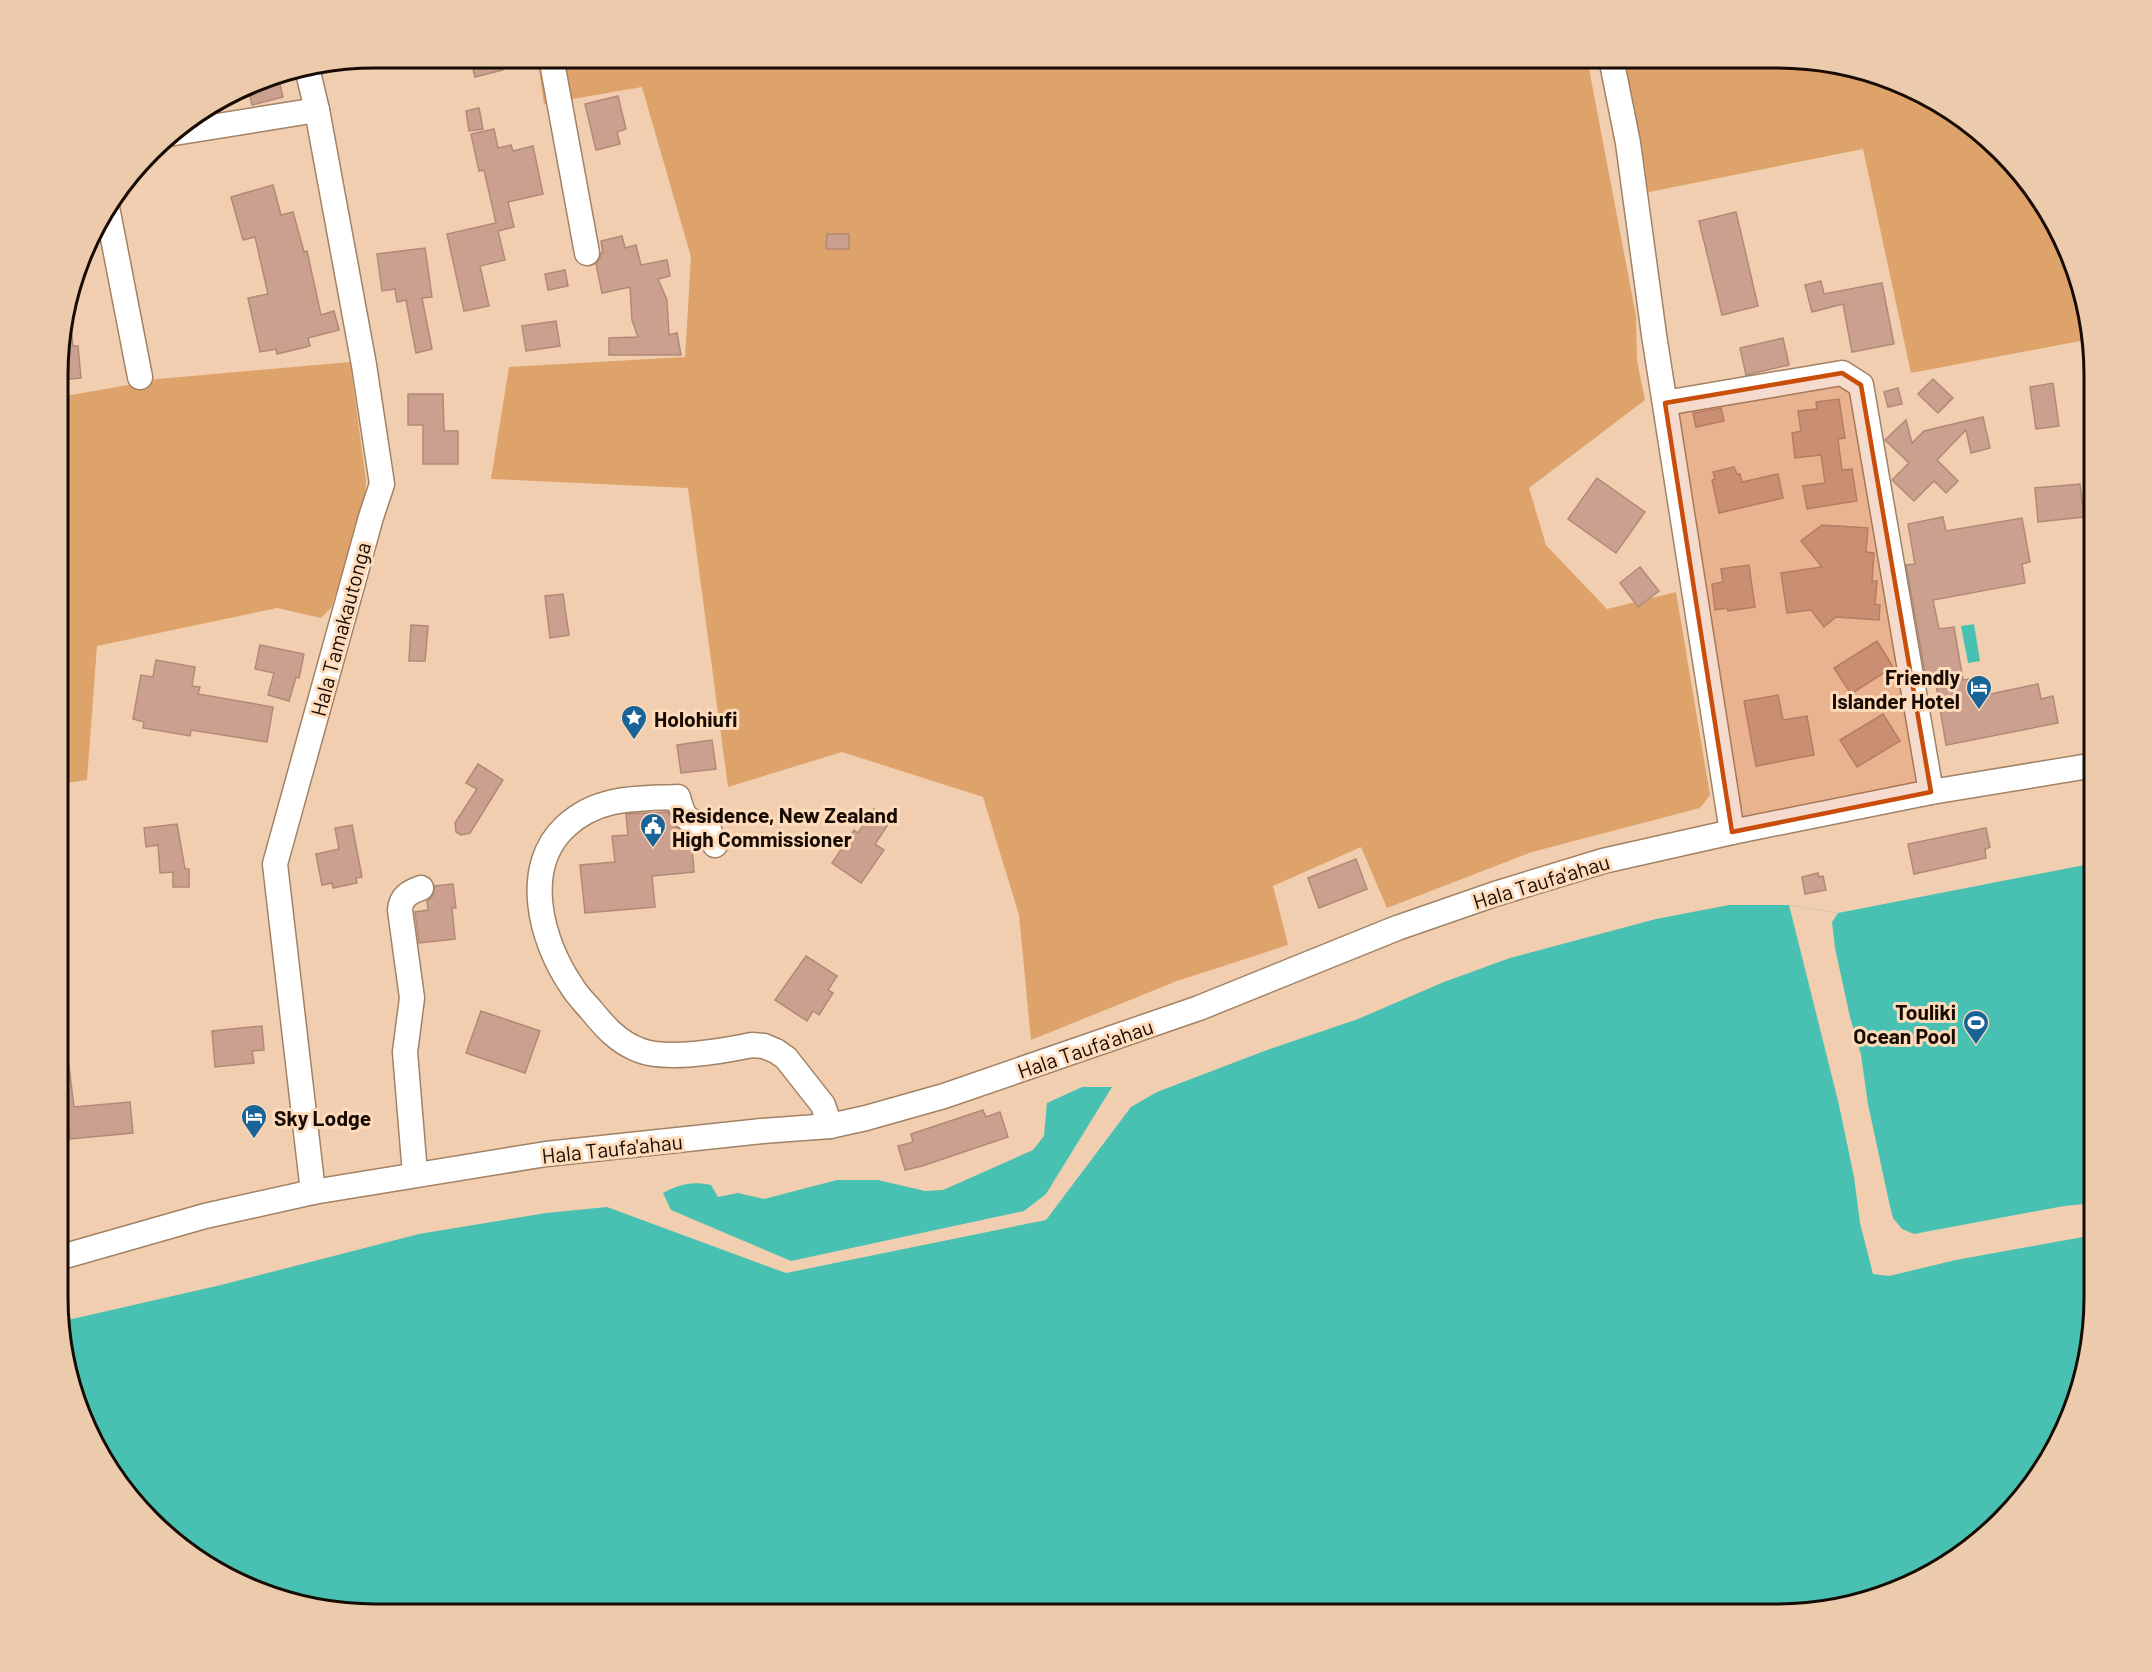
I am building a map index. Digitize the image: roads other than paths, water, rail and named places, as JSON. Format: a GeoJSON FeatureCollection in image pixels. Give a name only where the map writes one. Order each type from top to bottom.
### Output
{"type":"FeatureCollection","features":[{"type":"Feature","properties":{"kind":"street"},"geometry":{"type":"LineString","coordinates":[[553,68],[586,253]]}},
{"type":"Feature","properties":{"kind":"street"},"geometry":{"type":"LineString","coordinates":[[1613,68],[1628,143],[1654,335],[1732,832]]}},
{"type":"Feature","properties":{"kind":"street","name":"Hala Tamakautonga"},"geometry":{"type":"LineString","coordinates":[[309,75],[364,364],[382,484],[275,864],[313,1192]]}},
{"type":"Feature","properties":{"kind":"street"},"geometry":{"type":"LineString","coordinates":[[188,131],[317,110]]}},
{"type":"Feature","properties":{"kind":"street"},"geometry":{"type":"LineString","coordinates":[[110,220],[140,378]]}},
{"type":"Feature","properties":{"kind":"street"},"geometry":{"type":"LineString","coordinates":[[1665,403],[1842,373],[1861,385],[1931,792]]}},
{"type":"Feature","properties":{"kind":"street","name":"Hala Taufa'ahau"},"geometry":{"type":"LineString","coordinates":[[68,1255],[205,1216],[313,1192],[415,1174],[546,1154],[830,1126],[944,1096],[1199,1008],[1397,928],[1603,861],[1732,832],[1931,792],[2084,767]]}},
{"type":"Feature","properties":{"kind":"street"},"geometry":{"type":"LineString","coordinates":[[715,845],[707,825],[688,821],[683,815],[678,797],[618,800],[583,814],[567,825],[553,841],[544,860],[540,887],[542,919],[553,952],[571,986],[617,1040],[641,1051],[671,1055],[752,1045],[764,1046],[786,1058],[823,1105],[830,1126]]}},
{"type":"Feature","properties":{"kind":"street"},"geometry":{"type":"LineString","coordinates":[[415,1174],[405,1052],[412,998],[400,910],[405,896],[422,888]]}},
{"type":"Feature","properties":{"kind":"water"},"geometry":{"type":"Polygon","coordinates":[[[1974,624],[1980,661],[1968,663],[1961,626],[1974,624]]]}},
{"type":"Feature","properties":{"kind":"water"},"geometry":{"type":"Polygon","coordinates":[[[2084,865],[2084,1317],[2074,1377],[2053,1433],[2033,1468],[2008,1500],[1980,1528],[1948,1553],[1913,1573],[1857,1594],[1797,1604],[355,1604],[335,1602],[295,1594],[239,1573],[204,1553],[172,1528],[144,1500],[119,1468],[99,1433],[78,1377],[68,1320],[221,1285],[419,1234],[546,1213],[607,1207],[786,1273],[1046,1220],[1131,1107],[1157,1092],[1267,1050],[1358,1019],[1444,982],[1510,958],[1656,919],[1729,905],[1789,905],[1838,913],[2084,865]]]}},
{"type":"Feature","properties":{"kind":"water"},"geometry":{"type":"Polygon","coordinates":[[[1082,1087],[1112,1087],[1046,1194],[1024,1211],[791,1261],[671,1210],[663,1193],[681,1185],[698,1183],[711,1185],[718,1197],[738,1193],[764,1199],[837,1180],[878,1180],[925,1191],[943,1190],[1033,1150],[1044,1136],[1047,1103],[1082,1087]]]}},
{"type":"Feature","properties":{"kind":"place","name":"Friendly Islander Hotel"},"geometry":{"type":"Point","coordinates":[1979,711]}},
{"type":"Feature","properties":{"kind":"place","name":"Holohiufi"},"geometry":{"type":"Point","coordinates":[634,741]}},
{"type":"Feature","properties":{"kind":"place","name":"Residence, New Zealand High Commissioner"},"geometry":{"type":"Point","coordinates":[653,849]}},
{"type":"Feature","properties":{"kind":"place","name":"Touliki Ocean Pool"},"geometry":{"type":"Point","coordinates":[1976,1046]}},
{"type":"Feature","properties":{"kind":"place","name":"Sky Lodge"},"geometry":{"type":"Point","coordinates":[254,1140]}}]}
